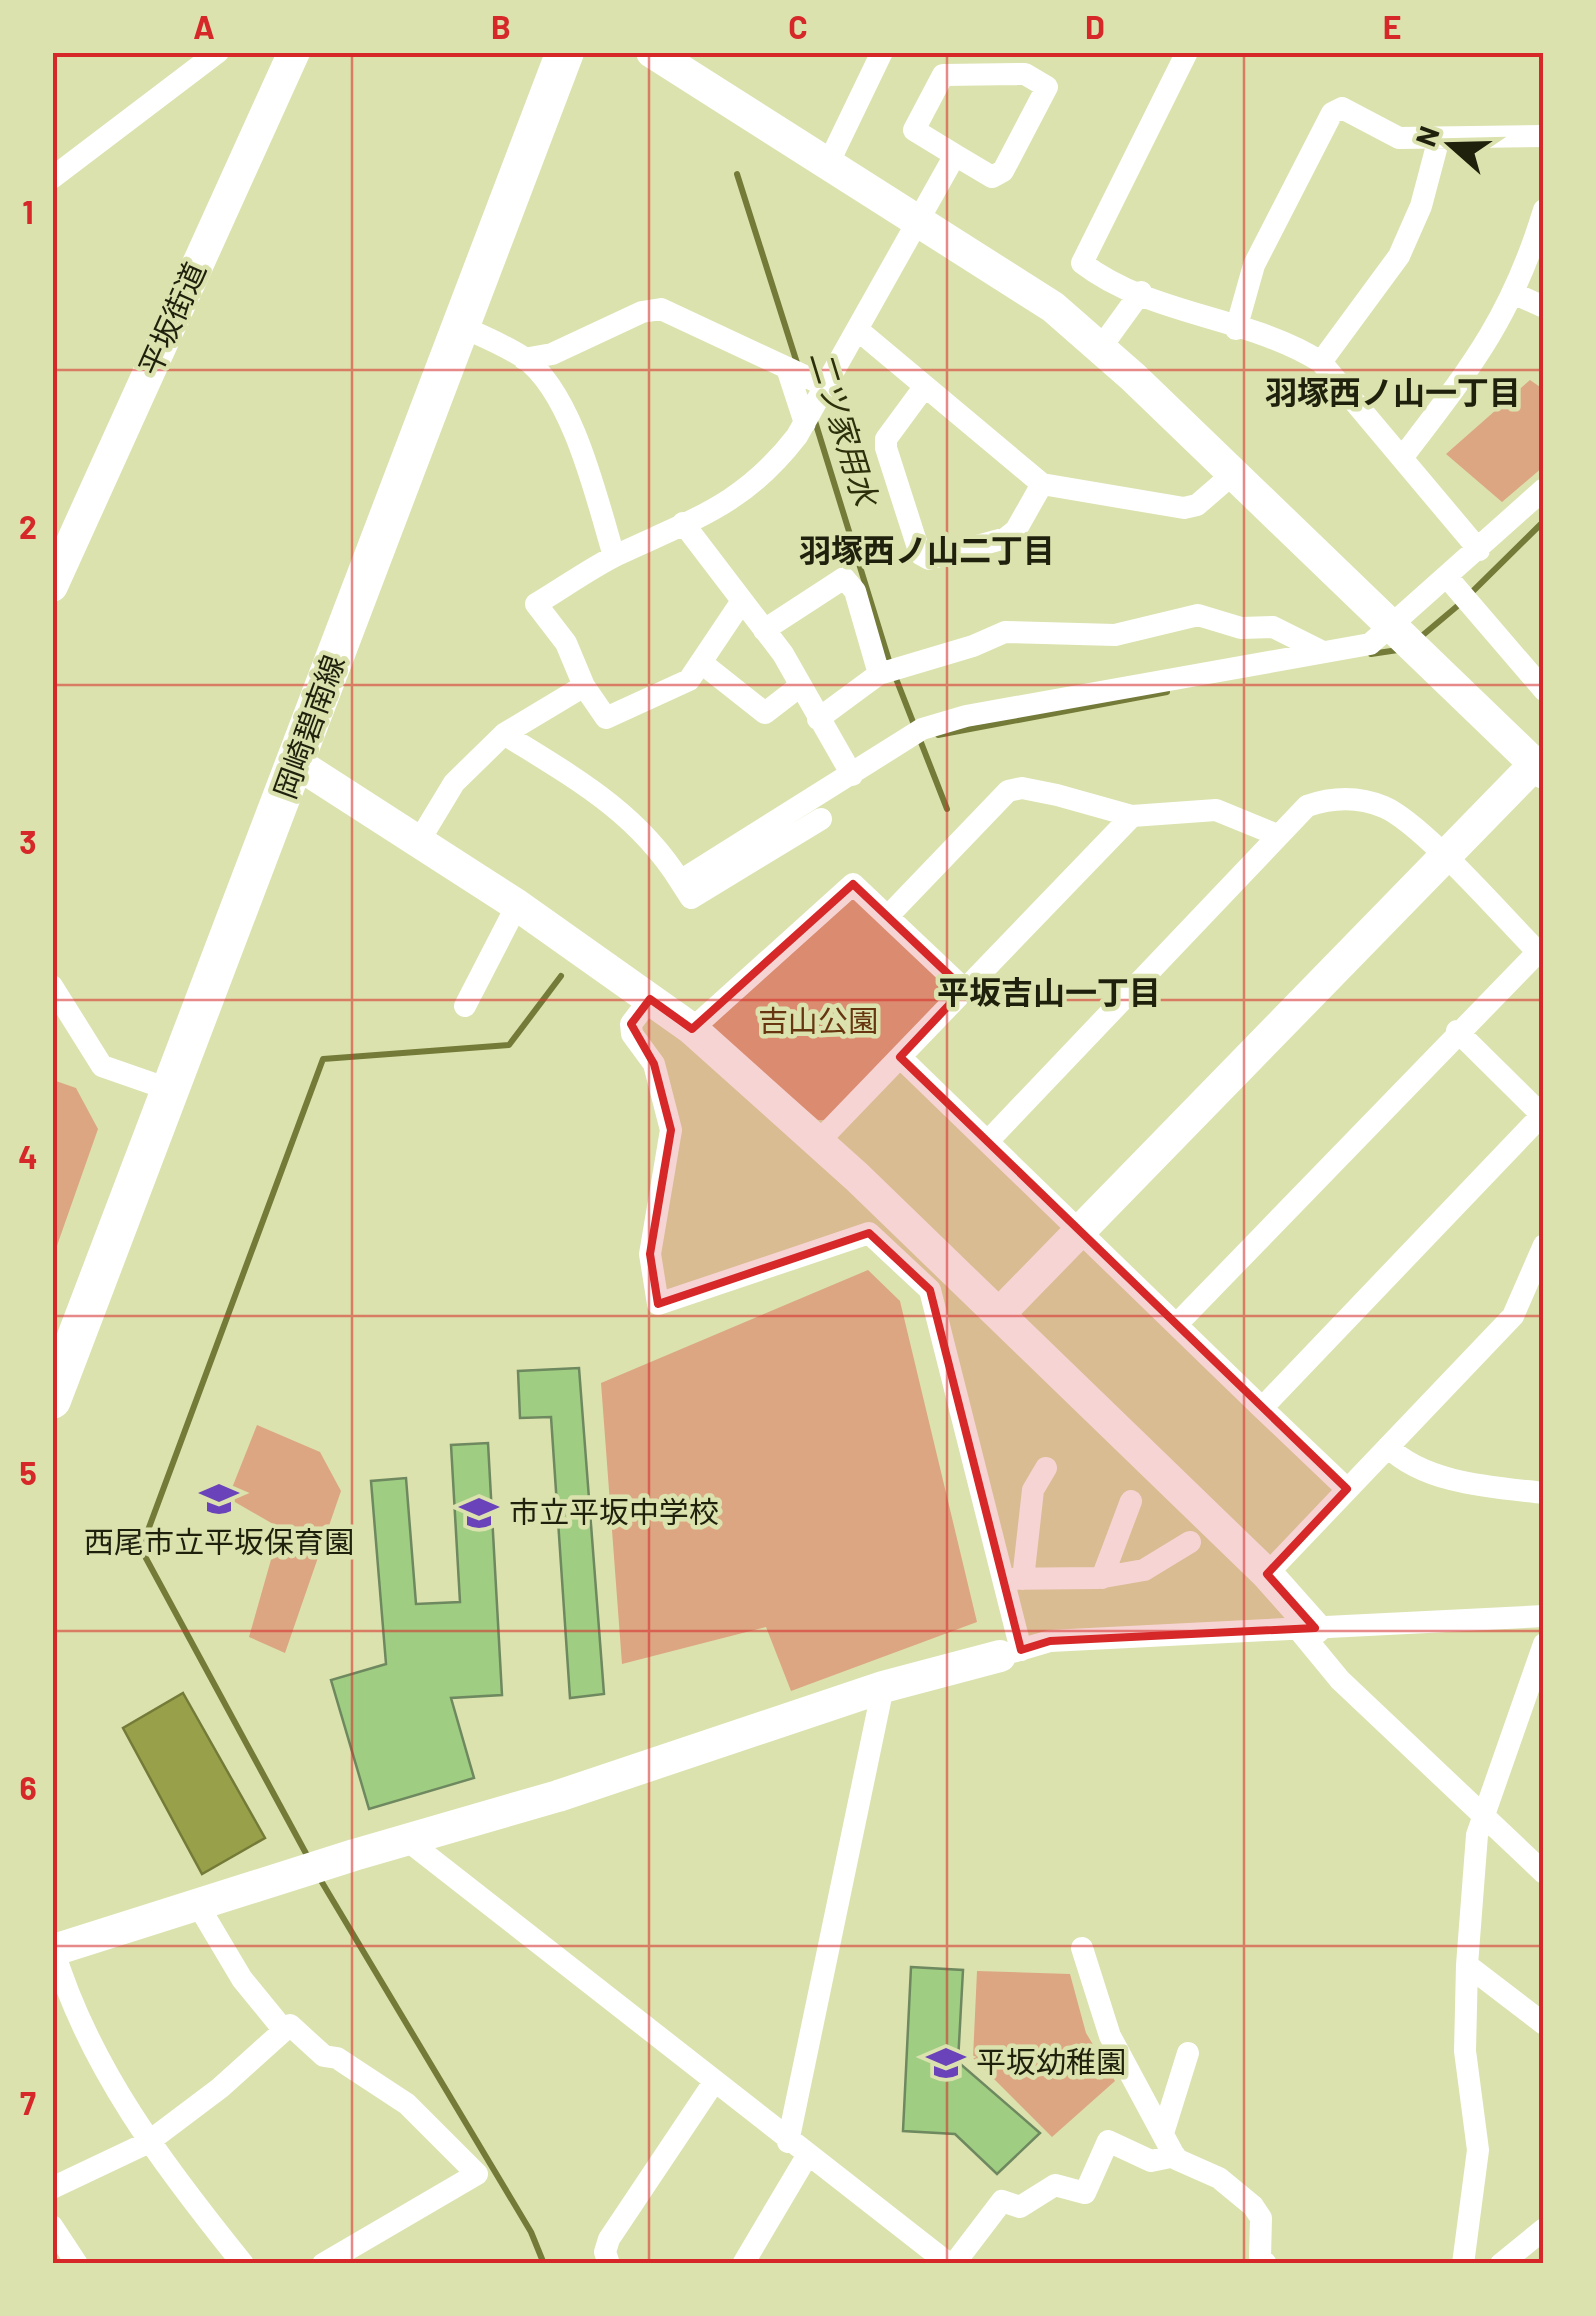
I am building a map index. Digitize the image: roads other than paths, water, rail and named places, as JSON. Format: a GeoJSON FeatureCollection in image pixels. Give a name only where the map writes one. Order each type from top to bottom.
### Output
{"type":"FeatureCollection","features":[{"type":"Feature","properties":{"kind":"main road","name":"岡崎碧南線"},"geometry":{"type":"LineString","coordinates":[[52,1400],[298,764],[565,52]]}},
{"type":"Feature","properties":{"kind":"street"},"geometry":{"type":"LineString","coordinates":[[52,178],[218,52]]}},
{"type":"Feature","properties":{"kind":"street","name":"平坂街道"},"geometry":{"type":"LineString","coordinates":[[52,586],[294,52]]}},
{"type":"Feature","properties":{"kind":"street"},"geometry":{"type":"LineString","coordinates":[[652,52],[1053,307],[1540,764],[1444,857],[999,1314]]}},
{"type":"Feature","properties":{"kind":"street"},"geometry":{"type":"LineString","coordinates":[[828,162],[882,52]]}},
{"type":"Feature","properties":{"kind":"street"},"geometry":{"type":"LineString","coordinates":[[1186,52],[1082,263],[1141,292],[1236,329],[1296,346],[1321,362],[1479,550]]}},
{"type":"Feature","properties":{"kind":"street"},"geometry":{"type":"LineString","coordinates":[[1025,74],[1047,87],[1004,171],[992,176],[954,155],[914,130],[943,75],[1025,74]]}},
{"type":"Feature","properties":{"kind":"street"},"geometry":{"type":"LineString","coordinates":[[1236,329],[1254,265],[1332,114],[1342,108],[1399,138],[1544,136]]}},
{"type":"Feature","properties":{"kind":"street"},"geometry":{"type":"LineString","coordinates":[[1321,362],[1399,256],[1421,206],[1438,138]]}},
{"type":"Feature","properties":{"kind":"street"},"geometry":{"type":"LineString","coordinates":[[742,601],[689,680],[606,718],[584,686],[566,643],[536,604],[614,556],[732,502],[771,470],[826,386],[954,155]]}},
{"type":"Feature","properties":{"kind":"street"},"geometry":{"type":"LineString","coordinates":[[1402,458],[1485,349],[1516,294],[1544,210]]}},
{"type":"Feature","properties":{"kind":"street"},"geometry":{"type":"LineString","coordinates":[[1099,350],[1141,292]]}},
{"type":"Feature","properties":{"kind":"street"},"geometry":{"type":"LineString","coordinates":[[1516,294],[1544,307]]}},
{"type":"Feature","properties":{"kind":"street"},"geometry":{"type":"LineString","coordinates":[[524,359],[552,354],[642,312],[661,309],[826,386]]}},
{"type":"Feature","properties":{"kind":"street"},"geometry":{"type":"LineString","coordinates":[[460,326],[524,359],[574,428],[614,556]]}},
{"type":"Feature","properties":{"kind":"street"},"geometry":{"type":"LineString","coordinates":[[858,330],[1042,484],[1184,508],[1197,506],[1234,474]]}},
{"type":"Feature","properties":{"kind":"street"},"geometry":{"type":"LineString","coordinates":[[787,368],[804,423]]}},
{"type":"Feature","properties":{"kind":"street"},"geometry":{"type":"LineString","coordinates":[[926,386],[886,440],[920,554],[930,559],[1006,538],[1016,530],[1042,484]]}},
{"type":"Feature","properties":{"kind":"street"},"geometry":{"type":"LineString","coordinates":[[504,734],[631,818],[657,844],[684,886],[805,818],[852,775],[922,729],[966,716],[1370,644],[1544,489]]}},
{"type":"Feature","properties":{"kind":"street"},"geometry":{"type":"LineString","coordinates":[[683,522],[764,630],[852,775]]}},
{"type":"Feature","properties":{"kind":"street"},"geometry":{"type":"LineString","coordinates":[[764,630],[844,578],[856,592],[879,674]]}},
{"type":"Feature","properties":{"kind":"street"},"geometry":{"type":"LineString","coordinates":[[1447,578],[1544,690]]}},
{"type":"Feature","properties":{"kind":"street"},"geometry":{"type":"LineString","coordinates":[[818,719],[879,674],[974,646],[1005,632],[1116,636],[1198,615],[1241,628],[1272,626],[1323,652]]}},
{"type":"Feature","properties":{"kind":"street"},"geometry":{"type":"LineString","coordinates":[[703,664],[765,712],[800,686]]}},
{"type":"Feature","properties":{"kind":"street"},"geometry":{"type":"LineString","coordinates":[[419,841],[454,783],[504,734],[584,686]]}},
{"type":"Feature","properties":{"kind":"street"},"geometry":{"type":"LineString","coordinates":[[298,764],[517,905],[692,1029],[820,1141],[1266,1574],[1340,1680],[1544,1873]]}},
{"type":"Feature","properties":{"kind":"street"},"geometry":{"type":"LineString","coordinates":[[889,915],[1008,791],[1039,792],[1132,816],[1164,810],[1216,810],[1277,835]]}},
{"type":"Feature","properties":{"kind":"street"},"geometry":{"type":"LineString","coordinates":[[990,1140],[1308,806],[1347,798],[1388,809],[1444,857],[1541,954],[1457,1032],[1177,1324]]}},
{"type":"Feature","properties":{"kind":"street"},"geometry":{"type":"LineString","coordinates":[[820,1141],[1132,816]]}},
{"type":"Feature","properties":{"kind":"street"},"geometry":{"type":"LineString","coordinates":[[692,1029],[853,884],[964,988]]}},
{"type":"Feature","properties":{"kind":"street"},"geometry":{"type":"LineString","coordinates":[[465,1006],[517,905]]}},
{"type":"Feature","properties":{"kind":"street"},"geometry":{"type":"LineString","coordinates":[[52,986],[102,1066],[171,1090]]}},
{"type":"Feature","properties":{"kind":"street"},"geometry":{"type":"LineString","coordinates":[[650,999],[631,1024],[632,1034],[654,1064],[671,1130],[650,1254],[658,1304],[869,1233],[930,1290],[1013,1579]]}},
{"type":"Feature","properties":{"kind":"street"},"geometry":{"type":"LineString","coordinates":[[1262,1408],[1542,1115],[1457,1032]]}},
{"type":"Feature","properties":{"kind":"street"},"geometry":{"type":"LineString","coordinates":[[900,1057],[1347,1489]]}},
{"type":"Feature","properties":{"kind":"street"},"geometry":{"type":"LineString","coordinates":[[1266,1574],[1513,1316],[1544,1245]]}},
{"type":"Feature","properties":{"kind":"street"},"geometry":{"type":"LineString","coordinates":[[1388,1447],[1407,1465],[1486,1486],[1544,1494]]}},
{"type":"Feature","properties":{"kind":"street"},"geometry":{"type":"LineString","coordinates":[[1010,1653],[1013,1579],[1033,1490],[1046,1468]]}},
{"type":"Feature","properties":{"kind":"street"},"geometry":{"type":"LineString","coordinates":[[1102,1578],[1131,1500]]}},
{"type":"Feature","properties":{"kind":"street"},"geometry":{"type":"LineString","coordinates":[[1013,1579],[1102,1578],[1144,1570],[1190,1542]]}},
{"type":"Feature","properties":{"kind":"street"},"geometry":{"type":"LineString","coordinates":[[243,2264],[147,2143],[94,2051],[66,1992],[53,1948],[558,1796],[883,1686],[1050,1641],[1544,1616]]}},
{"type":"Feature","properties":{"kind":"street"},"geometry":{"type":"LineString","coordinates":[[1462,2264],[1478,2150],[1466,2051],[1466,1965],[1474,1864],[1483,1813],[1544,1644]]}},
{"type":"Feature","properties":{"kind":"street"},"geometry":{"type":"LineString","coordinates":[[743,2264],[798,2149],[883,1686]]}},
{"type":"Feature","properties":{"kind":"street"},"geometry":{"type":"LineString","coordinates":[[406,1840],[798,2149],[951,2264],[1002,2202],[1020,2207],[1056,2185],[1085,2194],[1108,2142],[1151,2161],[1175,2156],[1219,2178],[1253,2206],[1260,2218],[1260,2257],[1266,2264]]}},
{"type":"Feature","properties":{"kind":"street"},"geometry":{"type":"LineString","coordinates":[[198,1905],[242,1979],[282,2028]]}},
{"type":"Feature","properties":{"kind":"street"},"geometry":{"type":"LineString","coordinates":[[1082,1948],[1110,2036],[1175,2156]]}},
{"type":"Feature","properties":{"kind":"street"},"geometry":{"type":"LineString","coordinates":[[1466,1965],[1544,2024]]}},
{"type":"Feature","properties":{"kind":"street"},"geometry":{"type":"LineString","coordinates":[[52,2188],[147,2143],[220,2088],[282,2028],[290,2025],[324,2056],[354,2068],[407,2104],[477,2174],[323,2264]]}},
{"type":"Feature","properties":{"kind":"street"},"geometry":{"type":"LineString","coordinates":[[1164,2130],[1188,2052]]}},
{"type":"Feature","properties":{"kind":"street"},"geometry":{"type":"LineString","coordinates":[[609,2264],[605,2252],[609,2239],[714,2082]]}},
{"type":"Feature","properties":{"kind":"street"},"geometry":{"type":"LineString","coordinates":[[52,2226],[77,2264]]}},
{"type":"Feature","properties":{"kind":"street"},"geometry":{"type":"LineString","coordinates":[[1517,2258],[1544,2229]]}},
{"type":"Feature","properties":{"kind":"waterway","name":"二ツ家用水"},"geometry":{"type":"LineString","coordinates":[[737,174],[797,363]]}},
{"type":"Feature","properties":{"kind":"waterway","name":"二ツ家用水"},"geometry":{"type":"LineString","coordinates":[[814,418],[890,664]]}},
{"type":"Feature","properties":{"kind":"waterway"},"geometry":{"type":"LineString","coordinates":[[1470,594],[1544,521]]}},
{"type":"Feature","properties":{"kind":"waterway"},"geometry":{"type":"LineString","coordinates":[[1417,640],[1461,603]]}},
{"type":"Feature","properties":{"kind":"waterway"},"geometry":{"type":"LineString","coordinates":[[1371,654],[1398,650]]}},
{"type":"Feature","properties":{"kind":"waterway","name":"二ツ家用水"},"geometry":{"type":"LineString","coordinates":[[895,676],[947,809]]}},
{"type":"Feature","properties":{"kind":"waterway"},"geometry":{"type":"LineString","coordinates":[[938,735],[1167,692]]}},
{"type":"Feature","properties":{"kind":"waterway"},"geometry":{"type":"LineString","coordinates":[[309,1859],[141,1549],[323,1059],[509,1045],[561,976]]}},
{"type":"Feature","properties":{"kind":"waterway"},"geometry":{"type":"LineString","coordinates":[[320,1879],[531,2232],[544,2264]]}},
{"type":"Feature","properties":{"kind":"place","name":"西尾市立平坂保育園"},"geometry":{"type":"Point","coordinates":[219,1499]}},
{"type":"Feature","properties":{"kind":"place","name":"市立平坂中学校"},"geometry":{"type":"Point","coordinates":[479,1513]}},
{"type":"Feature","properties":{"kind":"place","name":"平坂幼稚園"},"geometry":{"type":"Point","coordinates":[946,2063]}},
{"type":"Feature","properties":{"kind":"district","name":"羽塚西ノ山一丁目"},"geometry":{"type":"Point","coordinates":[1393,393]}},
{"type":"Feature","properties":{"kind":"district","name":"羽塚西ノ山二丁目"},"geometry":{"type":"Point","coordinates":[927,551]}},
{"type":"Feature","properties":{"kind":"district","name":"平坂吉山一丁目"},"geometry":{"type":"Point","coordinates":[1049,993]}},
{"type":"Feature","properties":{"kind":"park label","name":"吉山公園"},"geometry":{"type":"Point","coordinates":[818,1022]}}]}
